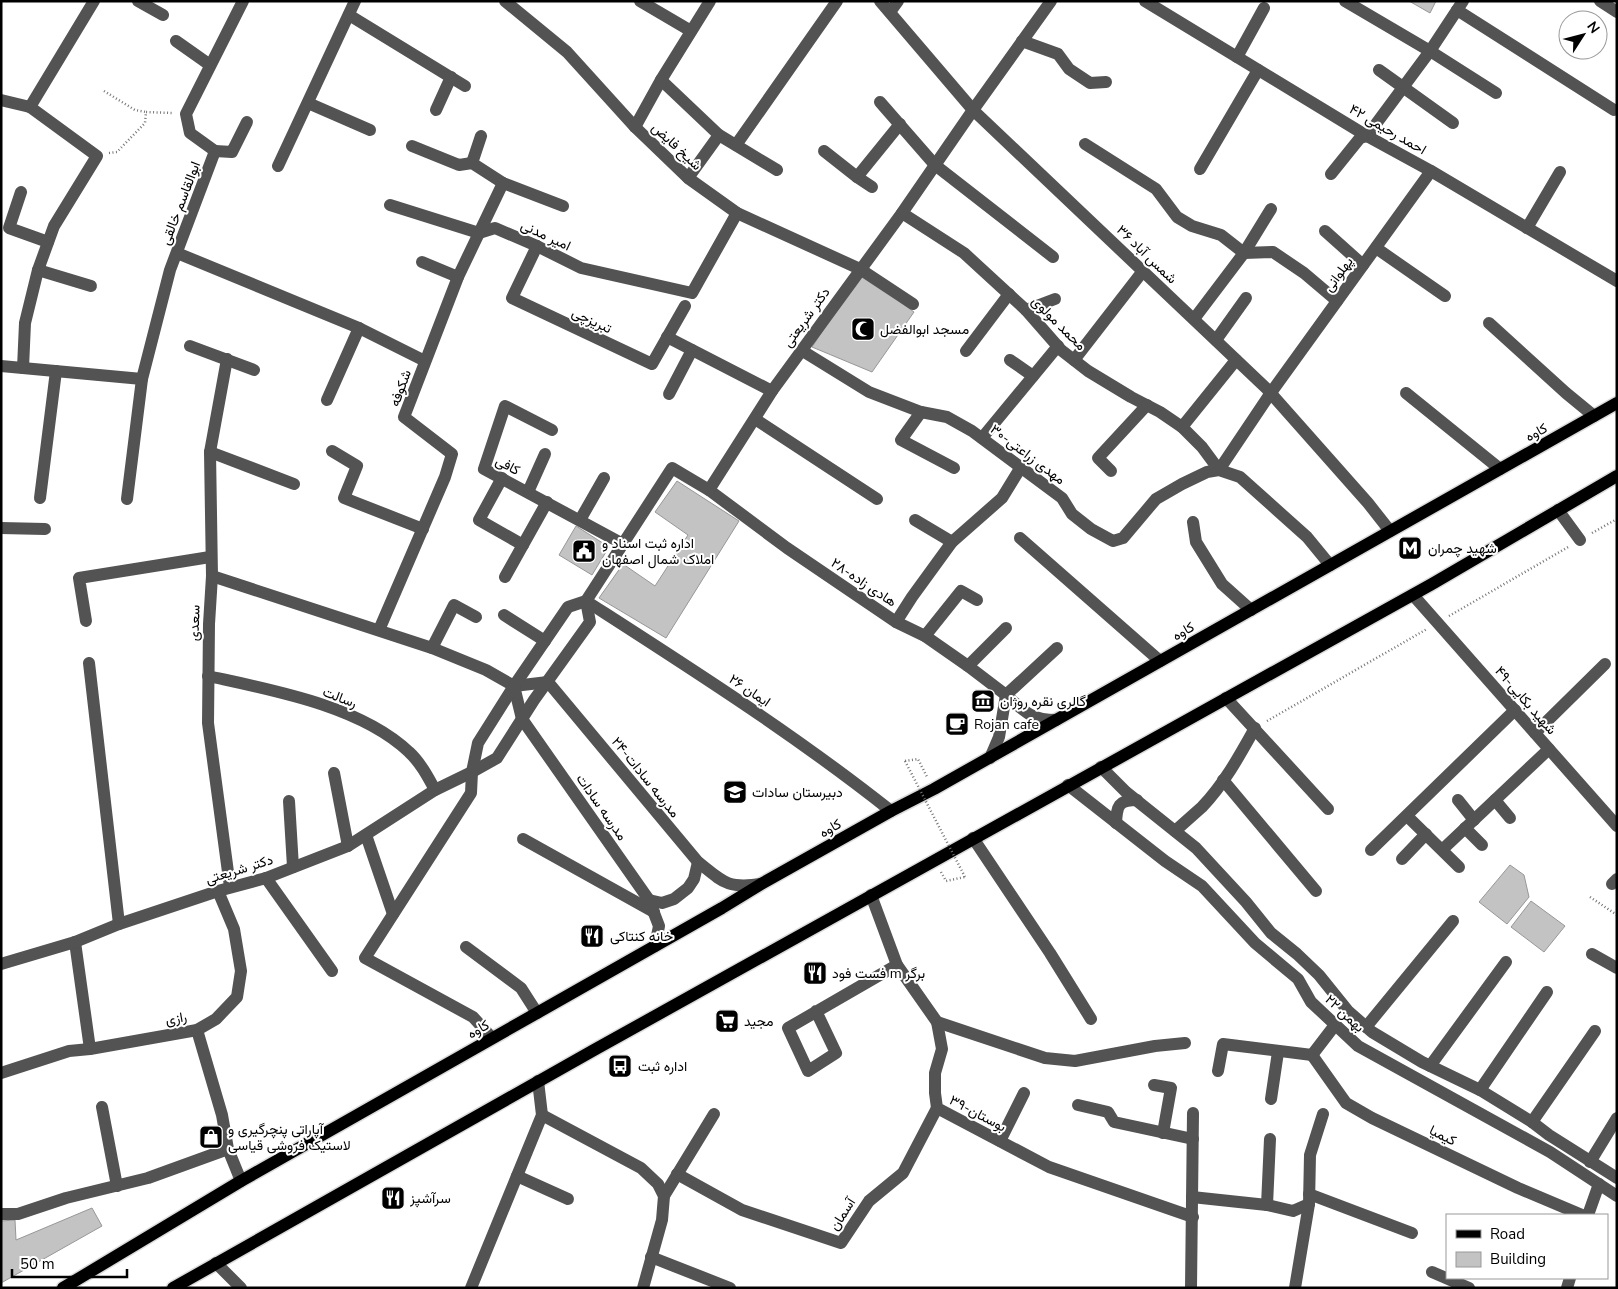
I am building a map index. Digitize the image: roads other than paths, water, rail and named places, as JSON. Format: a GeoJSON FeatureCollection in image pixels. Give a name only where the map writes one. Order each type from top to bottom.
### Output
{"type":"FeatureCollection","features":[{"type":"Feature","properties":{"kind":"main road","name":"کاوه"},"geometry":{"type":"LineString","coordinates":[[62,1288],[241,1181],[762,884],[891,811],[934,790],[1617,403]]}},
{"type":"Feature","properties":{"kind":"main road"},"geometry":{"type":"LineString","coordinates":[[173,1288],[538,1081],[1100,767],[1413,595],[1617,476]]}},
{"type":"Feature","properties":{"kind":"street"},"geometry":{"type":"LineString","coordinates":[[30,107],[94,1]]}},
{"type":"Feature","properties":{"kind":"street"},"geometry":{"type":"LineString","coordinates":[[138,1],[163,15]]}},
{"type":"Feature","properties":{"kind":"street"},"geometry":{"type":"LineString","coordinates":[[176,41],[210,66],[243,1]]}},
{"type":"Feature","properties":{"kind":"street"},"geometry":{"type":"LineString","coordinates":[[278,166],[355,1]]}},
{"type":"Feature","properties":{"kind":"street","name":"شیخ فایض"},"geometry":{"type":"LineString","coordinates":[[505,1],[567,52],[635,127],[688,178],[737,213],[860,269],[913,304]]}},
{"type":"Feature","properties":{"kind":"street"},"geometry":{"type":"LineString","coordinates":[[640,1],[691,31]]}},
{"type":"Feature","properties":{"kind":"street"},"geometry":{"type":"LineString","coordinates":[[736,145],[837,1]]}},
{"type":"Feature","properties":{"kind":"street","name":"شمس آباد ۳۶"},"geometry":{"type":"LineString","coordinates":[[880,1],[973,110],[1266,389],[1368,503],[1390,531]]}},
{"type":"Feature","properties":{"kind":"street"},"geometry":{"type":"LineString","coordinates":[[890,12],[898,1]]}},
{"type":"Feature","properties":{"kind":"street","name":"۴۲ احمد رحیمی"},"geometry":{"type":"LineString","coordinates":[[1145,1],[1367,136],[1431,171],[1617,281]]}},
{"type":"Feature","properties":{"kind":"street"},"geometry":{"type":"LineString","coordinates":[[1345,1],[1430,51],[1496,93]]}},
{"type":"Feature","properties":{"kind":"street"},"geometry":{"type":"LineString","coordinates":[[1600,1],[1617,12]]}},
{"type":"Feature","properties":{"kind":"street","name":"دکتر شریعتی"},"geometry":{"type":"LineString","coordinates":[[709,490],[772,391],[902,213],[1049,2]]}},
{"type":"Feature","properties":{"kind":"street"},"geometry":{"type":"LineString","coordinates":[[635,127],[691,31],[705,3]]}},
{"type":"Feature","properties":{"kind":"street"},"geometry":{"type":"LineString","coordinates":[[1331,174],[1360,138],[1367,136],[1430,51],[1460,6],[1614,110]]}},
{"type":"Feature","properties":{"kind":"street"},"geometry":{"type":"LineString","coordinates":[[1237,57],[1264,8]]}},
{"type":"Feature","properties":{"kind":"street"},"geometry":{"type":"LineString","coordinates":[[349,15],[465,86]]}},
{"type":"Feature","properties":{"kind":"street"},"geometry":{"type":"LineString","coordinates":[[1022,41],[1058,54],[1069,69],[1090,83],[1106,82]]}},
{"type":"Feature","properties":{"kind":"street","name":"ابوالقاسم خالقی"},"geometry":{"type":"LineString","coordinates":[[127,499],[142,379],[170,270],[215,151],[190,133],[186,114],[210,66]]}},
{"type":"Feature","properties":{"kind":"street"},"geometry":{"type":"LineString","coordinates":[[1200,169],[1258,70]]}},
{"type":"Feature","properties":{"kind":"street"},"geometry":{"type":"LineString","coordinates":[[1379,70],[1452,123]]}},
{"type":"Feature","properties":{"kind":"street"},"geometry":{"type":"LineString","coordinates":[[436,110],[451,77]]}},
{"type":"Feature","properties":{"kind":"street"},"geometry":{"type":"LineString","coordinates":[[661,80],[719,134],[777,170]]}},
{"type":"Feature","properties":{"kind":"street"},"geometry":{"type":"LineString","coordinates":[[1,100],[30,107],[97,156],[54,226],[38,270],[25,322],[23,368]]}},
{"type":"Feature","properties":{"kind":"street"},"geometry":{"type":"LineString","coordinates":[[880,102],[935,165],[1053,257]]}},
{"type":"Feature","properties":{"kind":"street"},"geometry":{"type":"LineString","coordinates":[[308,103],[370,130]]}},
{"type":"Feature","properties":{"kind":"street"},"geometry":{"type":"LineString","coordinates":[[215,151],[232,152],[247,122]]}},
{"type":"Feature","properties":{"kind":"street"},"geometry":{"type":"LineString","coordinates":[[857,177],[900,124]]}},
{"type":"Feature","properties":{"kind":"street"},"geometry":{"type":"LineString","coordinates":[[688,178],[719,134]]}},
{"type":"Feature","properties":{"kind":"street"},"geometry":{"type":"LineString","coordinates":[[472,163],[481,136]]}},
{"type":"Feature","properties":{"kind":"street"},"geometry":{"type":"LineString","coordinates":[[1085,144],[1156,189],[1177,217],[1192,226],[1221,235],[1244,253],[1273,252],[1304,273],[1337,301]]}},
{"type":"Feature","properties":{"kind":"street"},"geometry":{"type":"LineString","coordinates":[[412,146],[459,165],[472,163],[503,183],[563,206]]}},
{"type":"Feature","properties":{"kind":"street"},"geometry":{"type":"LineString","coordinates":[[824,151],[872,187]]}},
{"type":"Feature","properties":{"kind":"street","name":"پهلوانی"},"geometry":{"type":"LineString","coordinates":[[1219,470],[1270,394],[1431,171]]}},
{"type":"Feature","properties":{"kind":"street"},"geometry":{"type":"LineString","coordinates":[[1527,228],[1560,172]]}},
{"type":"Feature","properties":{"kind":"street"},"geometry":{"type":"LineString","coordinates":[[425,361],[458,277],[503,183]]}},
{"type":"Feature","properties":{"kind":"street"},"geometry":{"type":"LineString","coordinates":[[21,192],[9,228],[48,242]]}},
{"type":"Feature","properties":{"kind":"street","name":"امیر مدنی"},"geometry":{"type":"LineString","coordinates":[[390,205],[479,233],[494,228],[537,246],[581,268],[692,293],[737,213]]}},
{"type":"Feature","properties":{"kind":"street"},"geometry":{"type":"LineString","coordinates":[[1194,319],[1244,253],[1271,210]]}},
{"type":"Feature","properties":{"kind":"street","name":"محمد مولوی"},"geometry":{"type":"LineString","coordinates":[[902,213],[964,253],[1026,310],[1058,346],[1088,371],[1160,412],[1182,427],[1202,447],[1219,470]]}},
{"type":"Feature","properties":{"kind":"street"},"geometry":{"type":"LineString","coordinates":[[1326,231],[1363,265]]}},
{"type":"Feature","properties":{"kind":"street","name":"تبریزچی"},"geometry":{"type":"LineString","coordinates":[[537,246],[512,298],[652,364],[685,306]]}},
{"type":"Feature","properties":{"kind":"street"},"geometry":{"type":"LineString","coordinates":[[1376,248],[1445,296]]}},
{"type":"Feature","properties":{"kind":"street","name":"شکوفه"},"geometry":{"type":"LineString","coordinates":[[177,253],[359,328],[425,361],[404,417],[452,454],[445,477],[423,530],[378,630]]}},
{"type":"Feature","properties":{"kind":"street"},"geometry":{"type":"LineString","coordinates":[[422,262],[458,277]]}},
{"type":"Feature","properties":{"kind":"street"},"geometry":{"type":"LineString","coordinates":[[38,270],[91,286]]}},
{"type":"Feature","properties":{"kind":"street"},"geometry":{"type":"LineString","coordinates":[[1074,360],[1143,270]]}},
{"type":"Feature","properties":{"kind":"street"},"geometry":{"type":"LineString","coordinates":[[966,351],[1009,294]]}},
{"type":"Feature","properties":{"kind":"street"},"geometry":{"type":"LineString","coordinates":[[1216,340],[1246,298]]}},
{"type":"Feature","properties":{"kind":"street"},"geometry":{"type":"LineString","coordinates":[[1026,310],[1055,299]]}},
{"type":"Feature","properties":{"kind":"street"},"geometry":{"type":"LineString","coordinates":[[1489,323],[1594,416]]}},
{"type":"Feature","properties":{"kind":"street"},"geometry":{"type":"LineString","coordinates":[[327,400],[359,328]]}},
{"type":"Feature","properties":{"kind":"street"},"geometry":{"type":"LineString","coordinates":[[667,337],[772,391]]}},
{"type":"Feature","properties":{"kind":"street"},"geometry":{"type":"LineString","coordinates":[[190,346],[254,370]]}},
{"type":"Feature","properties":{"kind":"street"},"geometry":{"type":"LineString","coordinates":[[982,438],[1058,346]]}},
{"type":"Feature","properties":{"kind":"street"},"geometry":{"type":"LineString","coordinates":[[669,394],[692,350]]}},
{"type":"Feature","properties":{"kind":"street","name":"۳۰-مهدی زراعتی"},"geometry":{"type":"LineString","coordinates":[[801,350],[869,392],[921,412],[947,417],[982,438],[1062,498],[1072,514],[1091,529],[1114,541],[1123,538],[1156,499],[1208,472],[1219,470]]}},
{"type":"Feature","properties":{"kind":"street","name":"سعدی"},"geometry":{"type":"LineString","coordinates":[[224,889],[208,723],[208,676],[212,576],[210,557],[210,452],[226,359]]}},
{"type":"Feature","properties":{"kind":"street"},"geometry":{"type":"LineString","coordinates":[[1010,360],[1033,376]]}},
{"type":"Feature","properties":{"kind":"street"},"geometry":{"type":"LineString","coordinates":[[1182,427],[1236,360]]}},
{"type":"Feature","properties":{"kind":"street"},"geometry":{"type":"LineString","coordinates":[[1,366],[142,379]]}},
{"type":"Feature","properties":{"kind":"street"},"geometry":{"type":"LineString","coordinates":[[40,498],[56,371]]}},
{"type":"Feature","properties":{"kind":"street"},"geometry":{"type":"LineString","coordinates":[[1406,393],[1500,469]]}},
{"type":"Feature","properties":{"kind":"street"},"geometry":{"type":"LineString","coordinates":[[1111,471],[1098,458],[1147,405]]}},
{"type":"Feature","properties":{"kind":"street","name":"کافی"},"geometry":{"type":"LineString","coordinates":[[552,430],[505,406],[484,469],[623,544]]}},
{"type":"Feature","properties":{"kind":"street"},"geometry":{"type":"LineString","coordinates":[[921,412],[901,440],[954,468]]}},
{"type":"Feature","properties":{"kind":"street"},"geometry":{"type":"LineString","coordinates":[[755,419],[877,499]]}},
{"type":"Feature","properties":{"kind":"street"},"geometry":{"type":"LineString","coordinates":[[332,451],[357,466],[344,498],[423,530]]}},
{"type":"Feature","properties":{"kind":"street"},"geometry":{"type":"LineString","coordinates":[[210,452],[294,484]]}},
{"type":"Feature","properties":{"kind":"street"},"geometry":{"type":"LineString","coordinates":[[528,492],[545,454]]}},
{"type":"Feature","properties":{"kind":"street"},"geometry":{"type":"LineString","coordinates":[[896,622],[952,542],[1002,498],[1021,467]]}},
{"type":"Feature","properties":{"kind":"street"},"geometry":{"type":"LineString","coordinates":[[492,1038],[473,1017],[365,958],[471,793],[472,772],[478,742],[568,607],[586,601],[672,468],[709,490]]}},
{"type":"Feature","properties":{"kind":"street"},"geometry":{"type":"LineString","coordinates":[[1219,470],[1240,477],[1307,537],[1330,565]]}},
{"type":"Feature","properties":{"kind":"street"},"geometry":{"type":"LineString","coordinates":[[502,478],[479,520],[523,544]]}},
{"type":"Feature","properties":{"kind":"street"},"geometry":{"type":"LineString","coordinates":[[580,520],[604,478]]}},
{"type":"Feature","properties":{"kind":"street","name":"۲۸-هادی زاده"},"geometry":{"type":"LineString","coordinates":[[709,490],[787,548],[896,622],[925,636],[968,666],[1030,716],[1042,720],[1056,720]]}},
{"type":"Feature","properties":{"kind":"street"},"geometry":{"type":"LineString","coordinates":[[505,577],[547,502]]}},
{"type":"Feature","properties":{"kind":"street"},"geometry":{"type":"LineString","coordinates":[[1558,510],[1580,540]]}},
{"type":"Feature","properties":{"kind":"street"},"geometry":{"type":"LineString","coordinates":[[915,520],[952,542]]}},
{"type":"Feature","properties":{"kind":"street"},"geometry":{"type":"LineString","coordinates":[[1192,522],[1196,542],[1222,584],[1251,610]]}},
{"type":"Feature","properties":{"kind":"street"},"geometry":{"type":"LineString","coordinates":[[1,528],[45,529]]}},
{"type":"Feature","properties":{"kind":"street"},"geometry":{"type":"LineString","coordinates":[[1020,538],[1160,661]]}},
{"type":"Feature","properties":{"kind":"street"},"geometry":{"type":"LineString","coordinates":[[86,621],[80,578],[210,557]]}},
{"type":"Feature","properties":{"kind":"street"},"geometry":{"type":"LineString","coordinates":[[212,576],[432,648],[486,670],[514,686],[548,682]]}},
{"type":"Feature","properties":{"kind":"street"},"geometry":{"type":"LineString","coordinates":[[925,636],[961,591],[977,600]]}},
{"type":"Feature","properties":{"kind":"street","name":"۴۹-شهید بکایی"},"geometry":{"type":"LineString","coordinates":[[1413,595],[1617,826]]}},
{"type":"Feature","properties":{"kind":"street","name":"دکتر شریعتی"},"geometry":{"type":"LineString","coordinates":[[1,964],[75,942],[119,924],[224,889],[266,878],[348,846],[435,790],[497,758],[590,622],[586,601]]}},
{"type":"Feature","properties":{"kind":"street","name":"۲۶ ایمان"},"geometry":{"type":"LineString","coordinates":[[586,601],[750,707],[891,811]]}},
{"type":"Feature","properties":{"kind":"street"},"geometry":{"type":"LineString","coordinates":[[432,648],[454,605],[476,617]]}},
{"type":"Feature","properties":{"kind":"street"},"geometry":{"type":"LineString","coordinates":[[504,615],[546,641]]}},
{"type":"Feature","properties":{"kind":"street"},"geometry":{"type":"LineString","coordinates":[[968,666],[1006,628]]}},
{"type":"Feature","properties":{"kind":"street"},"geometry":{"type":"LineString","coordinates":[[990,758],[999,737],[1006,695],[1057,648]]}},
{"type":"Feature","properties":{"kind":"street"},"geometry":{"type":"LineString","coordinates":[[90,663],[119,924]]}},
{"type":"Feature","properties":{"kind":"street"},"geometry":{"type":"LineString","coordinates":[[1535,733],[1604,664]]}},
{"type":"Feature","properties":{"kind":"street","name":"رسالت"},"geometry":{"type":"LineString","coordinates":[[208,676],[282,692],[348,714],[390,736],[411,753],[435,790]]}},
{"type":"Feature","properties":{"kind":"street","name":"۲۴-مدرسه سادات"},"geometry":{"type":"LineString","coordinates":[[548,682],[698,862],[729,885],[743,887],[762,884]]}},
{"type":"Feature","properties":{"kind":"street","name":"مدرسه سادات"},"geometry":{"type":"LineString","coordinates":[[514,686],[522,719],[652,906],[659,926],[658,940],[655,946]]}},
{"type":"Feature","properties":{"kind":"street"},"geometry":{"type":"LineString","coordinates":[[1226,698],[1328,809]]}},
{"type":"Feature","properties":{"kind":"street"},"geometry":{"type":"LineString","coordinates":[[1371,850],[1515,710]]}},
{"type":"Feature","properties":{"kind":"street"},"geometry":{"type":"LineString","coordinates":[[1175,831],[1203,806],[1223,780],[1255,728]]}},
{"type":"Feature","properties":{"kind":"street"},"geometry":{"type":"LineString","coordinates":[[1443,849],[1549,749]]}},
{"type":"Feature","properties":{"kind":"street","name":"۲۲ بهمن"},"geometry":{"type":"LineString","coordinates":[[1100,767],[1196,848],[1246,902],[1271,933],[1297,954],[1318,975],[1348,1011],[1372,1032],[1430,1066],[1480,1090],[1617,1178]]}},
{"type":"Feature","properties":{"kind":"street"},"geometry":{"type":"LineString","coordinates":[[334,773],[348,846]]}},
{"type":"Feature","properties":{"kind":"street"},"geometry":{"type":"LineString","coordinates":[[1223,780],[1316,890]]}},
{"type":"Feature","properties":{"kind":"street","name":"۲۲ بهمن"},"geometry":{"type":"LineString","coordinates":[[1068,785],[1165,861],[1202,886],[1255,943],[1298,978],[1311,1002],[1358,1046],[1550,1152],[1617,1196]]}},
{"type":"Feature","properties":{"kind":"street"},"geometry":{"type":"LineString","coordinates":[[289,800],[293,867]]}},
{"type":"Feature","properties":{"kind":"street"},"geometry":{"type":"LineString","coordinates":[[1116,823],[1117,810],[1120,804],[1128,800],[1137,800]]}},
{"type":"Feature","properties":{"kind":"street"},"geometry":{"type":"LineString","coordinates":[[1458,800],[1469,824],[1482,845]]}},
{"type":"Feature","properties":{"kind":"street"},"geometry":{"type":"LineString","coordinates":[[1495,800],[1510,818]]}},
{"type":"Feature","properties":{"kind":"street"},"geometry":{"type":"LineString","coordinates":[[1407,816],[1460,867]]}},
{"type":"Feature","properties":{"kind":"street"},"geometry":{"type":"LineString","coordinates":[[1402,859],[1426,834]]}},
{"type":"Feature","properties":{"kind":"street"},"geometry":{"type":"LineString","coordinates":[[366,835],[393,914]]}},
{"type":"Feature","properties":{"kind":"street"},"geometry":{"type":"LineString","coordinates":[[973,838],[1091,1018]]}},
{"type":"Feature","properties":{"kind":"street"},"geometry":{"type":"LineString","coordinates":[[523,839],[652,906],[674,899],[688,888],[694,879],[698,862]]}},
{"type":"Feature","properties":{"kind":"street"},"geometry":{"type":"LineString","coordinates":[[266,878],[332,971]]}},
{"type":"Feature","properties":{"kind":"street","name":"رازی"},"geometry":{"type":"LineString","coordinates":[[1,1072],[69,1051],[197,1030],[216,1019],[237,997],[241,971],[234,929],[224,889]]}},
{"type":"Feature","properties":{"kind":"street","name":"۳۹-بوستان"},"geometry":{"type":"LineString","coordinates":[[871,895],[897,965],[936,1022],[942,1049],[935,1073],[937,1108],[1049,1167],[1193,1217]]}},
{"type":"Feature","properties":{"kind":"street"},"geometry":{"type":"LineString","coordinates":[[1366,1027],[1453,921]]}},
{"type":"Feature","properties":{"kind":"street"},"geometry":{"type":"LineString","coordinates":[[75,942],[90,1049]]}},
{"type":"Feature","properties":{"kind":"street"},"geometry":{"type":"LineString","coordinates":[[466,947],[521,988],[537,1013]]}},
{"type":"Feature","properties":{"kind":"street"},"geometry":{"type":"LineString","coordinates":[[1592,954],[1617,968]]}},
{"type":"Feature","properties":{"kind":"street"},"geometry":{"type":"LineString","coordinates":[[1430,1066],[1506,962]]}},
{"type":"Feature","properties":{"kind":"street"},"geometry":{"type":"LineString","coordinates":[[816,1011],[836,1053],[808,1071],[788,1028],[816,1011],[897,965]]}},
{"type":"Feature","properties":{"kind":"street"},"geometry":{"type":"LineString","coordinates":[[1480,1090],[1547,992]]}},
{"type":"Feature","properties":{"kind":"street"},"geometry":{"type":"LineString","coordinates":[[936,1022],[1045,1058],[1075,1061],[1155,1046],[1185,1043]]}},
{"type":"Feature","properties":{"kind":"street"},"geometry":{"type":"LineString","coordinates":[[1218,1071],[1224,1044],[1312,1055],[1335,1025]]}},
{"type":"Feature","properties":{"kind":"street"},"geometry":{"type":"LineString","coordinates":[[197,1030],[222,1114],[228,1149],[241,1181]]}},
{"type":"Feature","properties":{"kind":"street"},"geometry":{"type":"LineString","coordinates":[[1532,1122],[1595,1031]]}},
{"type":"Feature","properties":{"kind":"street"},"geometry":{"type":"LineString","coordinates":[[1271,1099],[1278,1052]]}},
{"type":"Feature","properties":{"kind":"street","name":"کیمیا"},"geometry":{"type":"LineString","coordinates":[[1312,1055],[1346,1103],[1381,1122],[1518,1188],[1580,1214]]}},
{"type":"Feature","properties":{"kind":"street"},"geometry":{"type":"LineString","coordinates":[[471,1288],[542,1115],[538,1081]]}},
{"type":"Feature","properties":{"kind":"street"},"geometry":{"type":"LineString","coordinates":[[1154,1084],[1171,1088],[1163,1133]]}},
{"type":"Feature","properties":{"kind":"street"},"geometry":{"type":"LineString","coordinates":[[1000,1141],[1024,1093]]}},
{"type":"Feature","properties":{"kind":"street"},"geometry":{"type":"LineString","coordinates":[[1078,1105],[1108,1112],[1114,1122],[1192,1138]]}},
{"type":"Feature","properties":{"kind":"street"},"geometry":{"type":"LineString","coordinates":[[102,1106],[117,1186]]}},
{"type":"Feature","properties":{"kind":"street","name":"آسمان"},"geometry":{"type":"LineString","coordinates":[[677,1174],[742,1210],[841,1243],[868,1201],[903,1174],[937,1108]]}},
{"type":"Feature","properties":{"kind":"street"},"geometry":{"type":"LineString","coordinates":[[1191,1288],[1193,1113]]}},
{"type":"Feature","properties":{"kind":"street"},"geometry":{"type":"LineString","coordinates":[[643,1288],[662,1220],[664,1196],[714,1114]]}},
{"type":"Feature","properties":{"kind":"street"},"geometry":{"type":"LineString","coordinates":[[1294,1288],[1309,1199],[1310,1155],[1323,1114]]}},
{"type":"Feature","properties":{"kind":"street"},"geometry":{"type":"LineString","coordinates":[[542,1115],[641,1168],[658,1184],[664,1196]]}},
{"type":"Feature","properties":{"kind":"street"},"geometry":{"type":"LineString","coordinates":[[1590,1162],[1617,1118]]}},
{"type":"Feature","properties":{"kind":"street"},"geometry":{"type":"LineString","coordinates":[[1267,1205],[1270,1139]]}},
{"type":"Feature","properties":{"kind":"street"},"geometry":{"type":"LineString","coordinates":[[2,1211],[18,1214],[66,1198],[148,1178],[228,1149]]}},
{"type":"Feature","properties":{"kind":"street"},"geometry":{"type":"LineString","coordinates":[[517,1176],[568,1199]]}},
{"type":"Feature","properties":{"kind":"street"},"geometry":{"type":"LineString","coordinates":[[1588,1214],[1599,1184]]}},
{"type":"Feature","properties":{"kind":"street"},"geometry":{"type":"LineString","coordinates":[[1192,1197],[1267,1205],[1293,1211],[1309,1199]]}},
{"type":"Feature","properties":{"kind":"street"},"geometry":{"type":"LineString","coordinates":[[1309,1199],[1412,1233]]}},
{"type":"Feature","properties":{"kind":"street"},"geometry":{"type":"LineString","coordinates":[[652,1258],[730,1288]]}},
{"type":"Feature","properties":{"kind":"street"},"geometry":{"type":"LineString","coordinates":[[216,1263],[241,1288]]}},
{"type":"Feature","properties":{"kind":"street"},"geometry":{"type":"LineString","coordinates":[[1432,1272],[1446,1278]]}},
{"type":"Feature","properties":{"kind":"street"},"geometry":{"type":"LineString","coordinates":[[1449,1279],[1470,1288]]}},
{"type":"Feature","properties":{"kind":"place","name":"مسجد ابوالفضل"},"geometry":{"type":"Point","coordinates":[863,329]}},
{"type":"Feature","properties":{"kind":"place","name":"شهید چمران"},"geometry":{"type":"Point","coordinates":[1410,548]}},
{"type":"Feature","properties":{"kind":"place","name":"اداره ثبت اسناد و املاک شمال اصفهان"},"geometry":{"type":"Point","coordinates":[584,551]}},
{"type":"Feature","properties":{"kind":"place","name":"گالری نقره روژان"},"geometry":{"type":"Point","coordinates":[983,701]}},
{"type":"Feature","properties":{"kind":"place","name":"Rojan cafe"},"geometry":{"type":"Point","coordinates":[957,724]}},
{"type":"Feature","properties":{"kind":"place","name":"دبیرستان سادات"},"geometry":{"type":"Point","coordinates":[735,792]}},
{"type":"Feature","properties":{"kind":"place","name":"خانه کنتاکی"},"geometry":{"type":"Point","coordinates":[592,936]}},
{"type":"Feature","properties":{"kind":"place","name":"فست فود m برگر"},"geometry":{"type":"Point","coordinates":[815,973]}},
{"type":"Feature","properties":{"kind":"place","name":"مجید"},"geometry":{"type":"Point","coordinates":[727,1021]}},
{"type":"Feature","properties":{"kind":"place","name":"اداره ثبت"},"geometry":{"type":"Point","coordinates":[620,1066]}},
{"type":"Feature","properties":{"kind":"place","name":"آپاراتی پنچرگیری و لاستیک فروشی قیاسی"},"geometry":{"type":"Point","coordinates":[211,1137]}},
{"type":"Feature","properties":{"kind":"place","name":"سرآشپز"},"geometry":{"type":"Point","coordinates":[393,1198]}}]}
